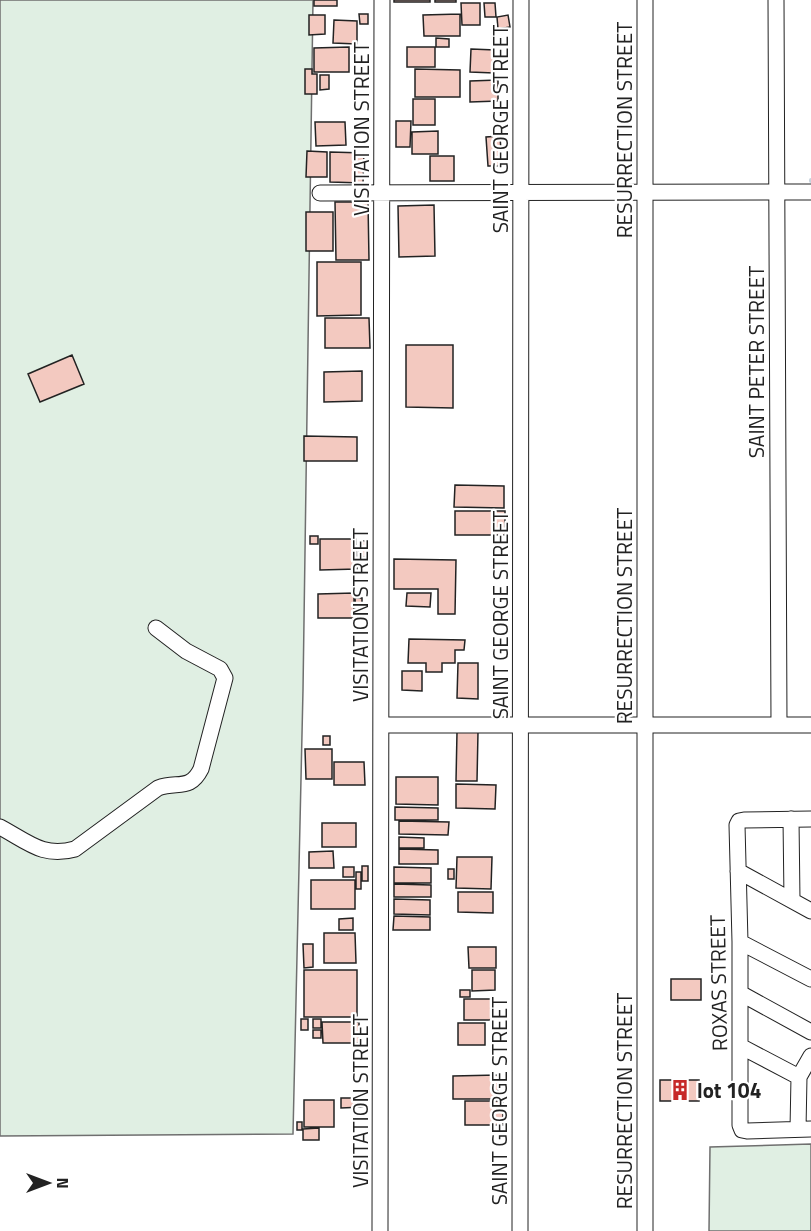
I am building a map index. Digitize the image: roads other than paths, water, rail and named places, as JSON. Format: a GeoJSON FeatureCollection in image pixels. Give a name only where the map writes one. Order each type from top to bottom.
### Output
{"type":"FeatureCollection","features":[{"type":"Feature","properties":{"kind":"street","name":"VISITATION STREET"},"geometry":{"type":"LineString","coordinates":[[380,1231],[382,0]]}},
{"type":"Feature","properties":{"kind":"street","name":"SAINT GEORGE STREET"},"geometry":{"type":"LineString","coordinates":[[520,1231],[521,0]]}},
{"type":"Feature","properties":{"kind":"street","name":"RESURRECTION STREET"},"geometry":{"type":"LineString","coordinates":[[645,0],[645,1231]]}},
{"type":"Feature","properties":{"kind":"street","name":"SAINT PETER STREET"},"geometry":{"type":"LineString","coordinates":[[776,0],[779,724]]}},
{"type":"Feature","properties":{"kind":"street"},"geometry":{"type":"LineString","coordinates":[[320,193],[811,192]]}},
{"type":"Feature","properties":{"kind":"street"},"geometry":{"type":"LineString","coordinates":[[0,827],[46,852],[61,853],[75,849],[158,788],[169,784],[187,784],[196,779],[201,769],[225,678],[220,669],[186,651],[156,628]]}},
{"type":"Feature","properties":{"kind":"street"},"geometry":{"type":"LineString","coordinates":[[381,725],[811,725]]}},
{"type":"Feature","properties":{"kind":"street"},"geometry":{"type":"LineString","coordinates":[[792,900],[791,819],[811,819]]}},
{"type":"Feature","properties":{"kind":"street","name":"ROXAS STREET"},"geometry":{"type":"LineString","coordinates":[[791,819],[738,821],[740,1125],[742,1130],[804,1129]]}},
{"type":"Feature","properties":{"kind":"street"},"geometry":{"type":"LineString","coordinates":[[738,871],[811,911]]}},
{"type":"Feature","properties":{"kind":"street"},"geometry":{"type":"LineString","coordinates":[[792,900],[811,900]]}},
{"type":"Feature","properties":{"kind":"street"},"geometry":{"type":"LineString","coordinates":[[740,942],[811,979]]}},
{"type":"Feature","properties":{"kind":"street"},"geometry":{"type":"LineString","coordinates":[[740,993],[811,1032]]}},
{"type":"Feature","properties":{"kind":"street"},"geometry":{"type":"LineString","coordinates":[[740,1046],[799,1077]]}},
{"type":"Feature","properties":{"kind":"street"},"geometry":{"type":"LineString","coordinates":[[804,1129],[799,1077],[811,1056]]}},
{"type":"Feature","properties":{"kind":"place","name":"lot 104"},"geometry":{"type":"Point","coordinates":[680,1090]}}]}
